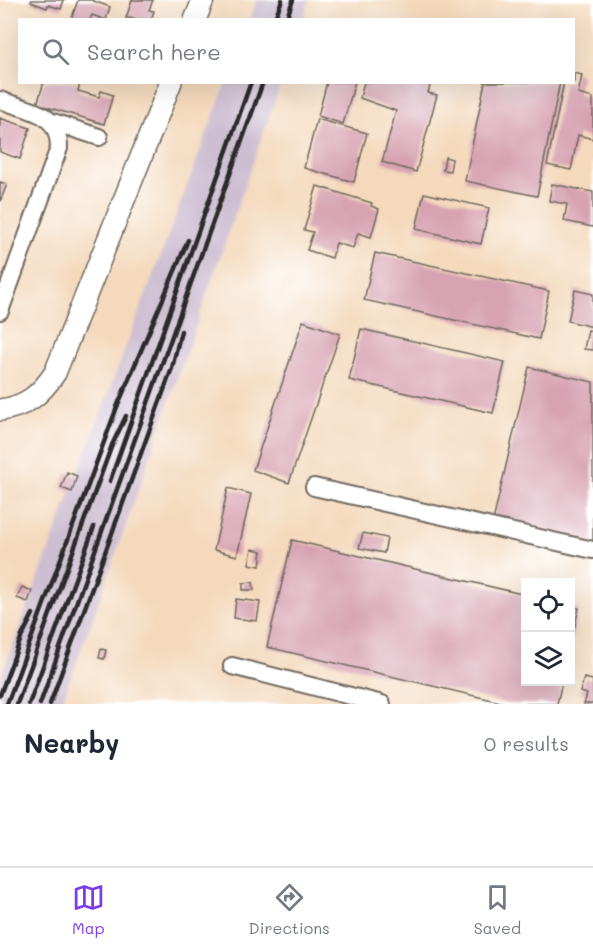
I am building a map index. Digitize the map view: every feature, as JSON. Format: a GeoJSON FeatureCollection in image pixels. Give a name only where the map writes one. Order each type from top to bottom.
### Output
{"type":"FeatureCollection","features":[{"type":"Feature","properties":{"kind":"main road"},"geometry":{"type":"LineString","coordinates":[[196,18],[203,0]]}},
{"type":"Feature","properties":{"kind":"main road"},"geometry":{"type":"LineString","coordinates":[[0,410],[10,409],[32,400],[43,390],[55,373],[170,84]]}},
{"type":"Feature","properties":{"kind":"street"},"geometry":{"type":"LineString","coordinates":[[0,100],[47,117],[53,122],[99,136]]}},
{"type":"Feature","properties":{"kind":"street"},"geometry":{"type":"LineString","coordinates":[[0,311],[56,160],[59,139],[53,122]]}},
{"type":"Feature","properties":{"kind":"street"},"geometry":{"type":"LineString","coordinates":[[314,487],[593,550]]}},
{"type":"Feature","properties":{"kind":"street"},"geometry":{"type":"LineString","coordinates":[[232,666],[382,704]]}},
{"type":"Feature","properties":{"kind":"shaded area"},"geometry":{"type":"Polygon","coordinates":[[[257,0],[309,0],[303,18],[250,18],[257,0]]]}},
{"type":"Feature","properties":{"kind":"shaded area"},"geometry":{"type":"Polygon","coordinates":[[[226,84],[281,84],[61,704],[0,704],[0,679],[226,84]]]}},
{"type":"Feature","properties":{"kind":"building"},"geometry":{"type":"Polygon","coordinates":[[[31,0],[64,0],[61,9],[48,5],[47,8],[31,0]]]}},
{"type":"Feature","properties":{"kind":"building"},"geometry":{"type":"Polygon","coordinates":[[[78,0],[91,0],[110,7],[107,18],[92,15],[91,18],[72,18],[78,0]]]}},
{"type":"Feature","properties":{"kind":"building"},"geometry":{"type":"Polygon","coordinates":[[[132,0],[153,0],[149,10],[154,11],[152,18],[126,18],[132,0]]]}},
{"type":"Feature","properties":{"kind":"building"},"geometry":{"type":"Polygon","coordinates":[[[575,73],[582,75],[578,94],[593,98],[593,139],[578,135],[571,170],[547,165],[564,84],[575,84],[575,73]]]}},
{"type":"Feature","properties":{"kind":"building"},"geometry":{"type":"Polygon","coordinates":[[[43,84],[80,84],[78,91],[99,97],[101,91],[113,95],[104,124],[37,104],[43,84]]]}},
{"type":"Feature","properties":{"kind":"building"},"geometry":{"type":"Polygon","coordinates":[[[326,84],[354,84],[343,124],[318,116],[326,84]]]}},
{"type":"Feature","properties":{"kind":"building"},"geometry":{"type":"Polygon","coordinates":[[[364,84],[430,84],[428,93],[437,95],[416,172],[382,162],[396,111],[360,98],[364,84]]]}},
{"type":"Feature","properties":{"kind":"building"},"geometry":{"type":"Polygon","coordinates":[[[485,84],[560,84],[537,196],[465,181],[485,84]]]}},
{"type":"Feature","properties":{"kind":"building"},"geometry":{"type":"Polygon","coordinates":[[[0,118],[30,128],[20,159],[0,152],[0,118]]]}},
{"type":"Feature","properties":{"kind":"building"},"geometry":{"type":"Polygon","coordinates":[[[317,119],[367,133],[354,182],[304,168],[317,119]]]}},
{"type":"Feature","properties":{"kind":"building"},"geometry":{"type":"Polygon","coordinates":[[[445,157],[452,159],[450,171],[443,170],[445,157]]]}},
{"type":"Feature","properties":{"kind":"building"},"geometry":{"type":"Polygon","coordinates":[[[0,182],[7,184],[0,202],[0,182]]]}},
{"type":"Feature","properties":{"kind":"building"},"geometry":{"type":"Polygon","coordinates":[[[552,184],[593,192],[593,227],[564,221],[567,204],[549,201],[552,184]]]}},
{"type":"Feature","properties":{"kind":"building"},"geometry":{"type":"Polygon","coordinates":[[[317,186],[372,203],[371,206],[379,209],[371,237],[358,233],[353,248],[336,243],[332,258],[307,250],[313,232],[304,230],[317,186]]]}},
{"type":"Feature","properties":{"kind":"building"},"geometry":{"type":"Polygon","coordinates":[[[424,193],[489,208],[481,244],[416,229],[424,193]]]}},
{"type":"Feature","properties":{"kind":"building"},"geometry":{"type":"Polygon","coordinates":[[[375,253],[549,291],[539,339],[364,300],[375,253]]]}},
{"type":"Feature","properties":{"kind":"building"},"geometry":{"type":"Polygon","coordinates":[[[575,290],[593,294],[593,327],[568,321],[575,290]]]}},
{"type":"Feature","properties":{"kind":"building"},"geometry":{"type":"Polygon","coordinates":[[[303,321],[340,334],[289,483],[253,470],[303,321]]]}},
{"type":"Feature","properties":{"kind":"building"},"geometry":{"type":"Polygon","coordinates":[[[361,329],[505,362],[493,413],[349,380],[361,329]]]}},
{"type":"Feature","properties":{"kind":"building"},"geometry":{"type":"Polygon","coordinates":[[[588,330],[593,331],[593,350],[584,349],[588,330]]]}},
{"type":"Feature","properties":{"kind":"building"},"geometry":{"type":"Polygon","coordinates":[[[529,367],[593,382],[593,545],[493,521],[529,367]]]}},
{"type":"Feature","properties":{"kind":"building"},"geometry":{"type":"Polygon","coordinates":[[[67,472],[77,476],[72,492],[61,488],[67,472]]]}},
{"type":"Feature","properties":{"kind":"building"},"geometry":{"type":"Polygon","coordinates":[[[228,488],[251,494],[237,556],[214,550],[228,488]]]}},
{"type":"Feature","properties":{"kind":"building"},"geometry":{"type":"Polygon","coordinates":[[[363,533],[387,538],[384,553],[359,548],[363,533]]]}},
{"type":"Feature","properties":{"kind":"building"},"geometry":{"type":"Polygon","coordinates":[[[292,540],[521,594],[521,686],[561,686],[557,704],[509,704],[267,647],[292,540]]]}},
{"type":"Feature","properties":{"kind":"building"},"geometry":{"type":"Polygon","coordinates":[[[252,549],[262,551],[260,566],[249,564],[252,549]]]}},
{"type":"Feature","properties":{"kind":"building"},"geometry":{"type":"Polygon","coordinates":[[[253,582],[254,590],[243,590],[243,583],[253,582]]]}},
{"type":"Feature","properties":{"kind":"building"},"geometry":{"type":"Polygon","coordinates":[[[22,587],[32,591],[28,602],[17,598],[22,587]]]}},
{"type":"Feature","properties":{"kind":"building"},"geometry":{"type":"Polygon","coordinates":[[[236,599],[260,602],[257,621],[234,618],[236,599]]]}},
{"type":"Feature","properties":{"kind":"building"},"geometry":{"type":"Polygon","coordinates":[[[575,607],[579,608],[575,625],[575,607]]]}},
{"type":"Feature","properties":{"kind":"building"},"geometry":{"type":"Polygon","coordinates":[[[101,649],[106,650],[104,659],[99,658],[101,649]]]}},
{"type":"Feature","properties":{"kind":"building"},"geometry":{"type":"Polygon","coordinates":[[[584,678],[593,680],[593,704],[584,704],[587,694],[580,692],[584,678]]]}},
{"type":"Feature","properties":{"kind":"railway"},"geometry":{"type":"LineString","coordinates":[[275,18],[282,0]]}},
{"type":"Feature","properties":{"kind":"railway"},"geometry":{"type":"LineString","coordinates":[[287,18],[293,0]]}},
{"type":"Feature","properties":{"kind":"railway"},"geometry":{"type":"LineString","coordinates":[[110,481],[250,84]]}},
{"type":"Feature","properties":{"kind":"railway"},"geometry":{"type":"LineString","coordinates":[[40,704],[262,84]]}},
{"type":"Feature","properties":{"kind":"railway"},"geometry":{"type":"LineString","coordinates":[[7,704],[117,407],[188,240]]}},
{"type":"Feature","properties":{"kind":"railway"},"geometry":{"type":"LineString","coordinates":[[50,704],[172,368],[181,331]]}},
{"type":"Feature","properties":{"kind":"railway"},"geometry":{"type":"LineString","coordinates":[[17,704],[112,445],[126,416]]}},
{"type":"Feature","properties":{"kind":"railway"},"geometry":{"type":"LineString","coordinates":[[29,704],[94,527]]}},
{"type":"Feature","properties":{"kind":"railway"},"geometry":{"type":"LineString","coordinates":[[0,695],[21,638],[33,614]]}}]}
